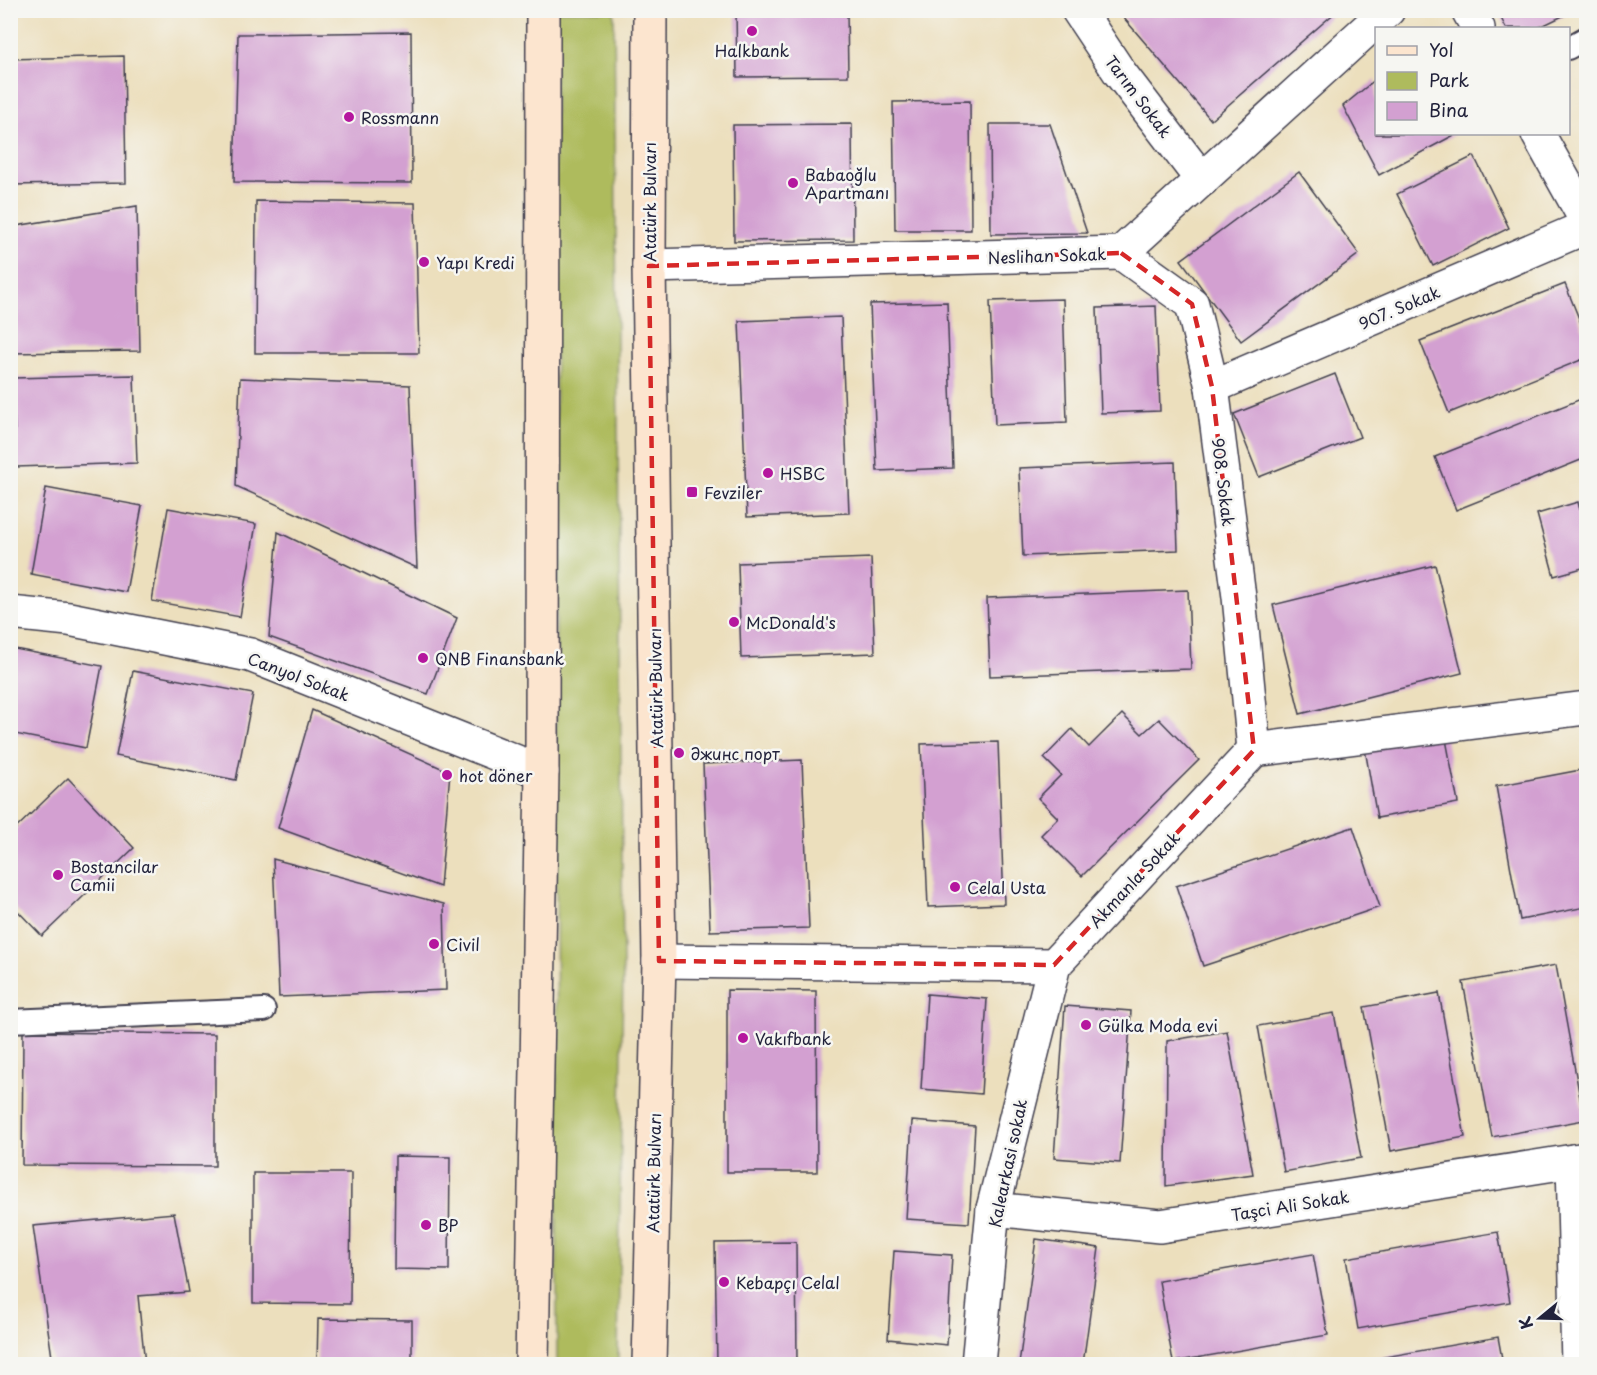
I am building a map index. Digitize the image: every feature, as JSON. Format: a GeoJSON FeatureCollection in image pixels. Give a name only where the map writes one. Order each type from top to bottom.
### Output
{"type":"FeatureCollection","features":[{"type":"Feature","properties":{"kind":"street"},"geometry":{"type":"LineString","coordinates":[[532,1365],[542,772],[543,10]]}},
{"type":"Feature","properties":{"kind":"street","name":"Atatürk Bulvarı"},"geometry":{"type":"LineString","coordinates":[[649,1365],[659,961],[649,266],[650,10]]}},
{"type":"Feature","properties":{"kind":"street","name":"Tarım Sokak"},"geometry":{"type":"LineString","coordinates":[[1078,10],[1120,73],[1202,180]]}},
{"type":"Feature","properties":{"kind":"street","name":"Neslihan Sokak"},"geometry":{"type":"LineString","coordinates":[[649,266],[1121,252],[1388,10]]}},
{"type":"Feature","properties":{"kind":"street"},"geometry":{"type":"LineString","coordinates":[[1468,10],[1477,27]]}},
{"type":"Feature","properties":{"kind":"street"},"geometry":{"type":"LineString","coordinates":[[1539,135],[1587,220]]}},
{"type":"Feature","properties":{"kind":"street","name":"907. Sokak"},"geometry":{"type":"LineString","coordinates":[[1212,387],[1587,227]]}},
{"type":"Feature","properties":{"kind":"street","name":"908. Sokak"},"geometry":{"type":"LineString","coordinates":[[1121,252],[1192,304],[1212,387],[1239,597],[1254,750]]}},
{"type":"Feature","properties":{"kind":"street","name":"Canyol Sokak"},"geometry":{"type":"LineString","coordinates":[[10,613],[69,619],[250,655],[542,772]]}},
{"type":"Feature","properties":{"kind":"street"},"geometry":{"type":"LineString","coordinates":[[1254,750],[1587,708]]}},
{"type":"Feature","properties":{"kind":"street","name":"Akmanla Sokak"},"geometry":{"type":"LineString","coordinates":[[1054,965],[1254,750]]}},
{"type":"Feature","properties":{"kind":"street"},"geometry":{"type":"LineString","coordinates":[[659,961],[1054,965]]}},
{"type":"Feature","properties":{"kind":"street","name":"Kalearkasi sokak"},"geometry":{"type":"LineString","coordinates":[[978,1365],[993,1209],[1054,965]]}},
{"type":"Feature","properties":{"kind":"street"},"geometry":{"type":"LineString","coordinates":[[1578,1365],[1580,1160]]}},
{"type":"Feature","properties":{"kind":"street","name":"Taşci Ali Sokak"},"geometry":{"type":"LineString","coordinates":[[993,1209],[1160,1226],[1580,1160]]}},
{"type":"Feature","properties":{"kind":"lane"},"geometry":{"type":"LineString","coordinates":[[1570,47],[1587,38]]}},
{"type":"Feature","properties":{"kind":"lane"},"geometry":{"type":"LineString","coordinates":[[10,1021],[264,1010]]}},
{"type":"Feature","properties":{"kind":"highlighted area"},"geometry":{"type":"Polygon","coordinates":[[[1121,253],[1192,304],[1212,387],[1254,750],[1054,965],[659,961],[649,266],[1121,253]]]}},
{"type":"Feature","properties":{"kind":"green space"},"geometry":{"type":"Polygon","coordinates":[[[555,11],[614,11],[623,964],[618,1364],[557,1364],[555,11]]]}},
{"type":"Feature","properties":{"kind":"building"},"geometry":{"type":"Polygon","coordinates":[[[736,10],[847,10],[848,76],[737,77],[736,10]]]}},
{"type":"Feature","properties":{"kind":"building"},"geometry":{"type":"Polygon","coordinates":[[[1130,10],[1338,10],[1211,120],[1123,17],[1130,10]]]}},
{"type":"Feature","properties":{"kind":"building"},"geometry":{"type":"Polygon","coordinates":[[[1497,10],[1575,10],[1540,27],[1506,27],[1497,10]]]}},
{"type":"Feature","properties":{"kind":"building"},"geometry":{"type":"Polygon","coordinates":[[[411,32],[412,183],[234,182],[238,34],[411,32]]]}},
{"type":"Feature","properties":{"kind":"building"},"geometry":{"type":"Polygon","coordinates":[[[124,56],[126,183],[10,185],[10,59],[124,56]]]}},
{"type":"Feature","properties":{"kind":"building"},"geometry":{"type":"Polygon","coordinates":[[[1375,80],[1375,135],[1454,135],[1379,175],[1343,106],[1375,80]]]}},
{"type":"Feature","properties":{"kind":"building"},"geometry":{"type":"Polygon","coordinates":[[[970,101],[971,230],[895,230],[893,102],[970,101]]]}},
{"type":"Feature","properties":{"kind":"building","name":"Babaoğlu Apartmanı"},"geometry":{"type":"Polygon","coordinates":[[[852,124],[853,240],[734,241],[733,125],[852,124]]]}},
{"type":"Feature","properties":{"kind":"building"},"geometry":{"type":"Polygon","coordinates":[[[990,124],[1050,124],[1087,233],[991,234],[990,124]]]}},
{"type":"Feature","properties":{"kind":"building"},"geometry":{"type":"Polygon","coordinates":[[[1474,156],[1509,228],[1433,266],[1397,194],[1474,156]]]}},
{"type":"Feature","properties":{"kind":"building"},"geometry":{"type":"Polygon","coordinates":[[[1299,172],[1359,254],[1241,341],[1181,260],[1299,172]]]}},
{"type":"Feature","properties":{"kind":"building"},"geometry":{"type":"Polygon","coordinates":[[[256,201],[415,203],[419,353],[255,353],[256,201]]]}},
{"type":"Feature","properties":{"kind":"building"},"geometry":{"type":"Polygon","coordinates":[[[137,206],[140,351],[10,353],[10,227],[137,206]]]}},
{"type":"Feature","properties":{"kind":"building"},"geometry":{"type":"Polygon","coordinates":[[[1565,284],[1586,336],[1586,358],[1449,413],[1420,341],[1565,284]]]}},
{"type":"Feature","properties":{"kind":"building"},"geometry":{"type":"Polygon","coordinates":[[[1063,299],[1067,422],[995,425],[990,301],[1063,299]]]}},
{"type":"Feature","properties":{"kind":"building"},"geometry":{"type":"Polygon","coordinates":[[[947,302],[953,468],[877,471],[870,304],[947,302]]]}},
{"type":"Feature","properties":{"kind":"building"},"geometry":{"type":"Polygon","coordinates":[[[1156,306],[1160,411],[1101,413],[1097,308],[1156,306]]]}},
{"type":"Feature","properties":{"kind":"building"},"geometry":{"type":"Polygon","coordinates":[[[841,317],[849,513],[747,517],[739,321],[841,317]]]}},
{"type":"Feature","properties":{"kind":"building"},"geometry":{"type":"Polygon","coordinates":[[[1335,374],[1360,437],[1259,477],[1234,414],[1335,374]]]}},
{"type":"Feature","properties":{"kind":"building"},"geometry":{"type":"Polygon","coordinates":[[[134,375],[137,463],[16,467],[13,378],[134,375]]]}},
{"type":"Feature","properties":{"kind":"building"},"geometry":{"type":"Polygon","coordinates":[[[240,378],[410,385],[417,568],[236,486],[240,378]]]}},
{"type":"Feature","properties":{"kind":"building"},"geometry":{"type":"Polygon","coordinates":[[[1586,397],[1586,458],[1456,510],[1435,457],[1586,397]]]}},
{"type":"Feature","properties":{"kind":"building"},"geometry":{"type":"Polygon","coordinates":[[[1175,462],[1178,550],[1023,556],[1019,468],[1175,462]]]}},
{"type":"Feature","properties":{"kind":"building"},"geometry":{"type":"Polygon","coordinates":[[[46,488],[142,506],[126,592],[31,574],[46,488]]]}},
{"type":"Feature","properties":{"kind":"building"},"geometry":{"type":"Polygon","coordinates":[[[1578,502],[1586,534],[1586,567],[1554,576],[1537,514],[1578,502]]]}},
{"type":"Feature","properties":{"kind":"building"},"geometry":{"type":"Polygon","coordinates":[[[168,508],[256,524],[240,617],[152,601],[168,508]]]}},
{"type":"Feature","properties":{"kind":"building"},"geometry":{"type":"Polygon","coordinates":[[[278,532],[457,618],[428,694],[269,637],[278,532]]]}},
{"type":"Feature","properties":{"kind":"building"},"geometry":{"type":"Polygon","coordinates":[[[871,558],[875,653],[741,658],[738,563],[871,558]]]}},
{"type":"Feature","properties":{"kind":"building"},"geometry":{"type":"Polygon","coordinates":[[[1435,565],[1462,673],[1300,714],[1273,605],[1435,565]]]}},
{"type":"Feature","properties":{"kind":"building"},"geometry":{"type":"Polygon","coordinates":[[[1188,590],[1191,669],[990,676],[987,598],[1188,590]]]}},
{"type":"Feature","properties":{"kind":"building"},"geometry":{"type":"Polygon","coordinates":[[[10,648],[102,666],[86,748],[10,733],[10,648]]]}},
{"type":"Feature","properties":{"kind":"building"},"geometry":{"type":"Polygon","coordinates":[[[133,671],[253,694],[236,780],[116,756],[133,671]]]}},
{"type":"Feature","properties":{"kind":"building"},"geometry":{"type":"Polygon","coordinates":[[[312,710],[450,772],[440,887],[278,828],[312,710]]]}},
{"type":"Feature","properties":{"kind":"building"},"geometry":{"type":"Polygon","coordinates":[[[1122,714],[1142,734],[1159,719],[1199,760],[1082,876],[1041,835],[1058,818],[1038,798],[1061,775],[1044,758],[1072,729],[1089,747],[1122,714]]]}},
{"type":"Feature","properties":{"kind":"building"},"geometry":{"type":"Polygon","coordinates":[[[1445,734],[1458,803],[1377,818],[1365,749],[1445,734]]]}},
{"type":"Feature","properties":{"kind":"building"},"geometry":{"type":"Polygon","coordinates":[[[998,742],[1004,904],[928,907],[921,744],[998,742]]]}},
{"type":"Feature","properties":{"kind":"building"},"geometry":{"type":"Polygon","coordinates":[[[802,760],[809,928],[710,931],[703,764],[802,760]]]}},
{"type":"Feature","properties":{"kind":"building"},"geometry":{"type":"Polygon","coordinates":[[[1586,769],[1586,907],[1520,920],[1496,786],[1586,769]]]}},
{"type":"Feature","properties":{"kind":"building","name":"Bostancilar Camii"},"geometry":{"type":"Polygon","coordinates":[[[68,778],[134,848],[42,936],[10,903],[10,834],[68,778]]]}},
{"type":"Feature","properties":{"kind":"building"},"geometry":{"type":"Polygon","coordinates":[[[1353,827],[1380,907],[1203,966],[1176,886],[1353,827]]]}},
{"type":"Feature","properties":{"kind":"building"},"geometry":{"type":"Polygon","coordinates":[[[273,859],[444,904],[446,990],[279,997],[273,859]]]}},
{"type":"Feature","properties":{"kind":"building"},"geometry":{"type":"Polygon","coordinates":[[[1556,965],[1584,1120],[1492,1137],[1463,982],[1556,965]]]}},
{"type":"Feature","properties":{"kind":"building"},"geometry":{"type":"Polygon","coordinates":[[[727,990],[816,991],[817,1172],[727,1172],[727,990]]]}},
{"type":"Feature","properties":{"kind":"building"},"geometry":{"type":"Polygon","coordinates":[[[1439,993],[1465,1137],[1391,1151],[1364,1007],[1439,993]]]}},
{"type":"Feature","properties":{"kind":"building"},"geometry":{"type":"Polygon","coordinates":[[[927,994],[987,999],[981,1094],[921,1089],[927,994]]]}},
{"type":"Feature","properties":{"kind":"building"},"geometry":{"type":"Polygon","coordinates":[[[1065,1006],[1131,1011],[1120,1163],[1054,1158],[1065,1006]]]}},
{"type":"Feature","properties":{"kind":"building"},"geometry":{"type":"Polygon","coordinates":[[[1334,1013],[1361,1158],[1284,1172],[1258,1026],[1334,1013]]]}},
{"type":"Feature","properties":{"kind":"building"},"geometry":{"type":"Polygon","coordinates":[[[1227,1031],[1253,1174],[1166,1186],[1167,1041],[1227,1031]]]}},
{"type":"Feature","properties":{"kind":"building"},"geometry":{"type":"Polygon","coordinates":[[[23,1032],[215,1034],[215,1166],[22,1165],[23,1032]]]}},
{"type":"Feature","properties":{"kind":"building"},"geometry":{"type":"Polygon","coordinates":[[[912,1121],[975,1126],[969,1223],[906,1219],[912,1121]]]}},
{"type":"Feature","properties":{"kind":"building"},"geometry":{"type":"Polygon","coordinates":[[[395,1156],[450,1157],[449,1270],[394,1269],[395,1156]]]}},
{"type":"Feature","properties":{"kind":"building"},"geometry":{"type":"Polygon","coordinates":[[[253,1173],[351,1173],[350,1304],[253,1303],[253,1173]]]}},
{"type":"Feature","properties":{"kind":"building"},"geometry":{"type":"Polygon","coordinates":[[[174,1213],[189,1292],[138,1296],[145,1364],[53,1364],[33,1226],[174,1213]]]}},
{"type":"Feature","properties":{"kind":"building"},"geometry":{"type":"Polygon","coordinates":[[[1498,1232],[1510,1302],[1358,1329],[1346,1258],[1498,1232]]]}},
{"type":"Feature","properties":{"kind":"building"},"geometry":{"type":"Polygon","coordinates":[[[1036,1239],[1099,1248],[1083,1364],[1019,1364],[1036,1239]]]}},
{"type":"Feature","properties":{"kind":"building"},"geometry":{"type":"Polygon","coordinates":[[[796,1242],[797,1364],[717,1364],[715,1243],[796,1242]]]}},
{"type":"Feature","properties":{"kind":"building"},"geometry":{"type":"Polygon","coordinates":[[[894,1251],[952,1255],[947,1345],[888,1339],[894,1251]]]}},
{"type":"Feature","properties":{"kind":"building"},"geometry":{"type":"Polygon","coordinates":[[[1313,1254],[1328,1335],[1173,1362],[1159,1281],[1313,1254]]]}},
{"type":"Feature","properties":{"kind":"building"},"geometry":{"type":"Polygon","coordinates":[[[318,1319],[412,1320],[412,1364],[317,1364],[318,1319]]]}},
{"type":"Feature","properties":{"kind":"building"},"geometry":{"type":"Polygon","coordinates":[[[1498,1337],[1503,1364],[1363,1364],[1362,1361],[1498,1337]]]}},
{"type":"Feature","properties":{"kind":"place","name":"Halkbank"},"geometry":{"type":"Point","coordinates":[752,31]}},
{"type":"Feature","properties":{"kind":"place","name":"Rossmann"},"geometry":{"type":"Point","coordinates":[349,117]}},
{"type":"Feature","properties":{"kind":"place","name":"Babaoğlu Apartmanı"},"geometry":{"type":"Point","coordinates":[793,183]}},
{"type":"Feature","properties":{"kind":"place","name":"Yapı Kredi"},"geometry":{"type":"Point","coordinates":[424,262]}},
{"type":"Feature","properties":{"kind":"place","name":"HSBC"},"geometry":{"type":"Point","coordinates":[768,473]}},
{"type":"Feature","properties":{"kind":"place","name":"Fevziler"},"geometry":{"type":"Point","coordinates":[692,492]}},
{"type":"Feature","properties":{"kind":"place","name":"McDonald's"},"geometry":{"type":"Point","coordinates":[734,622]}},
{"type":"Feature","properties":{"kind":"place","name":"QNB Finansbank"},"geometry":{"type":"Point","coordinates":[423,658]}},
{"type":"Feature","properties":{"kind":"place","name":"джинс порт"},"geometry":{"type":"Point","coordinates":[679,753]}},
{"type":"Feature","properties":{"kind":"place","name":"hot döner"},"geometry":{"type":"Point","coordinates":[447,775]}},
{"type":"Feature","properties":{"kind":"place","name":"Bostancilar Camii"},"geometry":{"type":"Point","coordinates":[58,875]}},
{"type":"Feature","properties":{"kind":"place","name":"Celal Usta"},"geometry":{"type":"Point","coordinates":[955,887]}},
{"type":"Feature","properties":{"kind":"place","name":"Civil"},"geometry":{"type":"Point","coordinates":[434,944]}},
{"type":"Feature","properties":{"kind":"place","name":"Gülka Moda evi"},"geometry":{"type":"Point","coordinates":[1086,1025]}},
{"type":"Feature","properties":{"kind":"place","name":"Vakıfbank"},"geometry":{"type":"Point","coordinates":[743,1038]}},
{"type":"Feature","properties":{"kind":"place","name":"BP"},"geometry":{"type":"Point","coordinates":[426,1225]}},
{"type":"Feature","properties":{"kind":"place","name":"Kebapçı Celal"},"geometry":{"type":"Point","coordinates":[724,1282]}}]}
